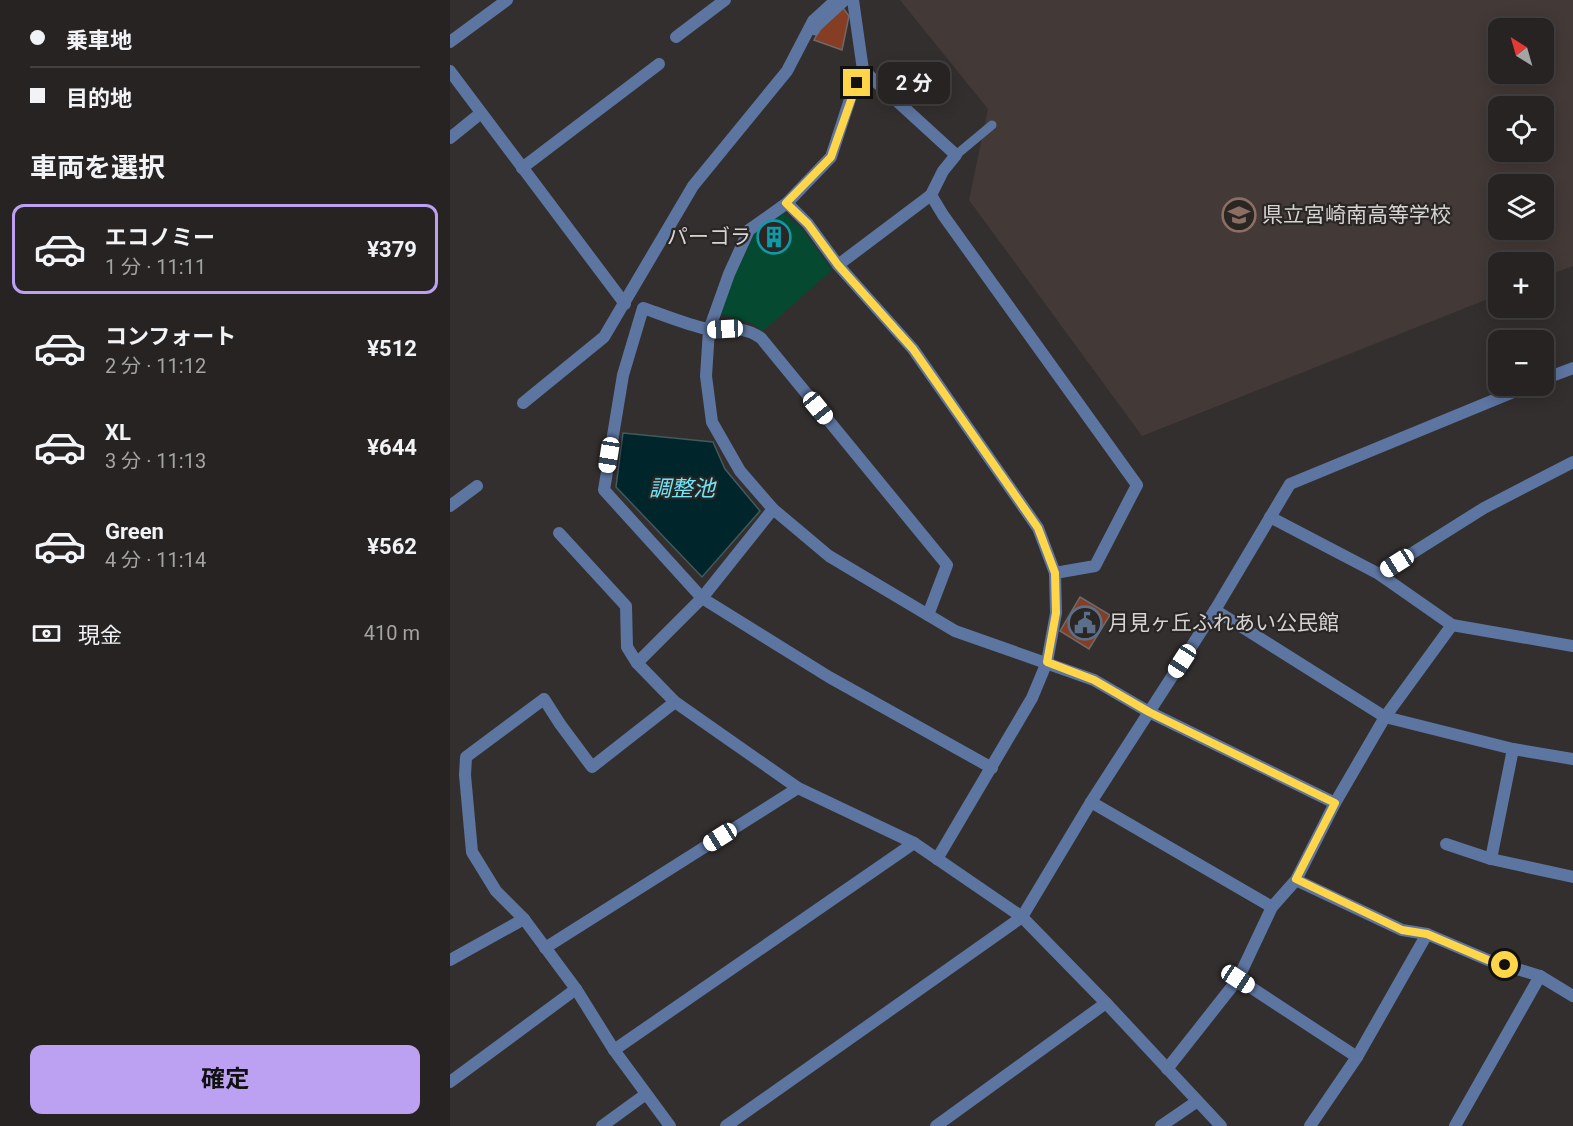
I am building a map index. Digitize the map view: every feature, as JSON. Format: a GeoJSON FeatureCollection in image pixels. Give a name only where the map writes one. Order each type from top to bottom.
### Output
{"type":"FeatureCollection","features":[{"type":"Feature","properties":{"kind":"street"},"geometry":{"type":"LineString","coordinates":[[450,42],[507,0]]}},
{"type":"Feature","properties":{"kind":"street"},"geometry":{"type":"LineString","coordinates":[[676,36],[725,0]]}},
{"type":"Feature","properties":{"kind":"street"},"geometry":{"type":"LineString","coordinates":[[523,403],[604,337],[693,186],[787,71],[813,21],[836,0]]}},
{"type":"Feature","properties":{"kind":"street"},"geometry":{"type":"LineString","coordinates":[[853,0],[863,70],[851,96],[831,157],[786,203],[749,230],[729,274],[710,330],[705,376],[711,422],[740,471],[773,509],[830,556],[955,631],[1094,680],[1149,712],[1335,803]]}},
{"type":"Feature","properties":{"kind":"street"},"geometry":{"type":"LineString","coordinates":[[522,168],[659,64]]}},
{"type":"Feature","properties":{"kind":"street"},"geometry":{"type":"LineString","coordinates":[[838,265],[931,195],[943,171],[956,155],[863,70]]}},
{"type":"Feature","properties":{"kind":"street"},"geometry":{"type":"LineString","coordinates":[[450,71],[625,304]]}},
{"type":"Feature","properties":{"kind":"street"},"geometry":{"type":"LineString","coordinates":[[450,138],[481,113]]}},
{"type":"Feature","properties":{"kind":"street"},"geometry":{"type":"LineString","coordinates":[[931,195],[1137,485],[1095,566],[1055,573]]}},
{"type":"Feature","properties":{"kind":"street"},"geometry":{"type":"LineString","coordinates":[[786,203],[808,224],[838,265],[913,349],[1038,528],[1055,573],[1056,613],[1047,662],[1032,698],[937,859]]}},
{"type":"Feature","properties":{"kind":"street"},"geometry":{"type":"LineString","coordinates":[[928,615],[947,565],[761,338],[741,328],[710,330],[643,308],[623,375],[604,490],[702,598],[829,677],[992,768]]}},
{"type":"Feature","properties":{"kind":"street"},"geometry":{"type":"LineString","coordinates":[[1554,375],[1573,368]]}},
{"type":"Feature","properties":{"kind":"street"},"geometry":{"type":"LineString","coordinates":[[726,1126],[1022,917],[1091,802],[1215,610],[1290,484],[1504,396]]}},
{"type":"Feature","properties":{"kind":"street"},"geometry":{"type":"LineString","coordinates":[[1379,574],[1484,508],[1573,462]]}},
{"type":"Feature","properties":{"kind":"street"},"geometry":{"type":"LineString","coordinates":[[450,506],[477,486]]}},
{"type":"Feature","properties":{"kind":"street"},"geometry":{"type":"LineString","coordinates":[[637,663],[702,598],[773,509]]}},
{"type":"Feature","properties":{"kind":"street"},"geometry":{"type":"LineString","coordinates":[[1269,517],[1379,574],[1452,625],[1573,646]]}},
{"type":"Feature","properties":{"kind":"street"},"geometry":{"type":"LineString","coordinates":[[559,532],[626,606],[627,647],[637,663],[675,702],[798,788],[914,843],[1022,917],[1221,1126]]}},
{"type":"Feature","properties":{"kind":"street"},"geometry":{"type":"LineString","coordinates":[[1215,610],[1385,717],[1512,749],[1573,759]]}},
{"type":"Feature","properties":{"kind":"street"},"geometry":{"type":"LineString","coordinates":[[1167,1069],[1238,979],[1272,907],[1296,879],[1335,803],[1385,717],[1452,625]]}},
{"type":"Feature","properties":{"kind":"street"},"geometry":{"type":"LineString","coordinates":[[670,1126],[614,1050],[576,989],[524,919],[496,891],[472,852],[466,757],[544,699],[592,767],[675,702]]}},
{"type":"Feature","properties":{"kind":"street"},"geometry":{"type":"LineString","coordinates":[[1491,859],[1512,749]]}},
{"type":"Feature","properties":{"kind":"street"},"geometry":{"type":"LineString","coordinates":[[545,948],[798,788]]}},
{"type":"Feature","properties":{"kind":"street"},"geometry":{"type":"LineString","coordinates":[[1091,802],[1272,907]]}},
{"type":"Feature","properties":{"kind":"street"},"geometry":{"type":"LineString","coordinates":[[614,1050],[914,843]]}},
{"type":"Feature","properties":{"kind":"street"},"geometry":{"type":"LineString","coordinates":[[1446,844],[1491,859],[1573,877]]}},
{"type":"Feature","properties":{"kind":"street"},"geometry":{"type":"LineString","coordinates":[[1296,879],[1402,930],[1427,934],[1488,960],[1539,976],[1573,996]]}},
{"type":"Feature","properties":{"kind":"street"},"geometry":{"type":"LineString","coordinates":[[450,960],[524,919]]}},
{"type":"Feature","properties":{"kind":"street"},"geometry":{"type":"LineString","coordinates":[[1310,1126],[1357,1057],[1427,934]]}},
{"type":"Feature","properties":{"kind":"street"},"geometry":{"type":"LineString","coordinates":[[1455,1126],[1539,976]]}},
{"type":"Feature","properties":{"kind":"street"},"geometry":{"type":"LineString","coordinates":[[1238,979],[1357,1057]]}},
{"type":"Feature","properties":{"kind":"street"},"geometry":{"type":"LineString","coordinates":[[450,1082],[576,989]]}},
{"type":"Feature","properties":{"kind":"street"},"geometry":{"type":"LineString","coordinates":[[936,1126],[1106,1003]]}},
{"type":"Feature","properties":{"kind":"street"},"geometry":{"type":"LineString","coordinates":[[602,1126],[646,1094]]}},
{"type":"Feature","properties":{"kind":"street"},"geometry":{"type":"LineString","coordinates":[[1161,1126],[1196,1102]]}},
{"type":"Feature","properties":{"kind":"lane"},"geometry":{"type":"LineString","coordinates":[[815,31],[847,0]]}},
{"type":"Feature","properties":{"kind":"lane"},"geometry":{"type":"LineString","coordinates":[[956,155],[992,125]]}},
{"type":"Feature","properties":{"kind":"shaded area","name":"県立宮崎南高等学校"},"geometry":{"type":"Polygon","coordinates":[[[900,0],[1573,0],[1573,266],[1554,273],[1554,252],[1488,252],[1488,299],[1142,436],[969,200],[988,109],[900,0]]]}},
{"type":"Feature","properties":{"kind":"green space"},"geometry":{"type":"Polygon","coordinates":[[[781,211],[803,230],[832,270],[763,331],[751,323],[717,313],[757,228],[781,211]]]}},
{"type":"Feature","properties":{"kind":"water","name":"調整池"},"geometry":{"type":"Polygon","coordinates":[[[623,433],[713,442],[725,469],[760,511],[702,577],[616,487],[623,433]]]}},
{"type":"Feature","properties":{"kind":"building"},"geometry":{"type":"Polygon","coordinates":[[[843,8],[849,16],[842,50],[814,40],[819,31],[843,8]]]}},
{"type":"Feature","properties":{"kind":"building","name":"パーゴラ"},"geometry":{"type":"Polygon","coordinates":[[[764,229],[778,232],[785,243],[768,247],[764,229]]]}},
{"type":"Feature","properties":{"kind":"building","name":"月見ヶ丘ふれあい公民館"},"geometry":{"type":"Polygon","coordinates":[[[1080,597],[1110,615],[1089,649],[1060,631],[1080,597]]]}},
{"type":"Feature","properties":{"kind":"place","name":"県立宮崎南高等学校"},"geometry":{"type":"Point","coordinates":[1239,215]}},
{"type":"Feature","properties":{"kind":"place","name":"パーゴラ"},"geometry":{"type":"Point","coordinates":[774,237]}},
{"type":"Feature","properties":{"kind":"place","name":"月見ヶ丘ふれあい公民館"},"geometry":{"type":"Point","coordinates":[1085,623]}},
{"type":"Feature","properties":{"kind":"route"},"geometry":{"type":"LineString","coordinates":[[857,83],[831,157],[786,203],[808,224],[838,265],[913,349],[1038,528],[1055,573],[1056,613],[1047,662],[1094,680],[1149,712],[1335,803],[1296,879],[1402,930],[1427,934],[1505,965]]}}]}
